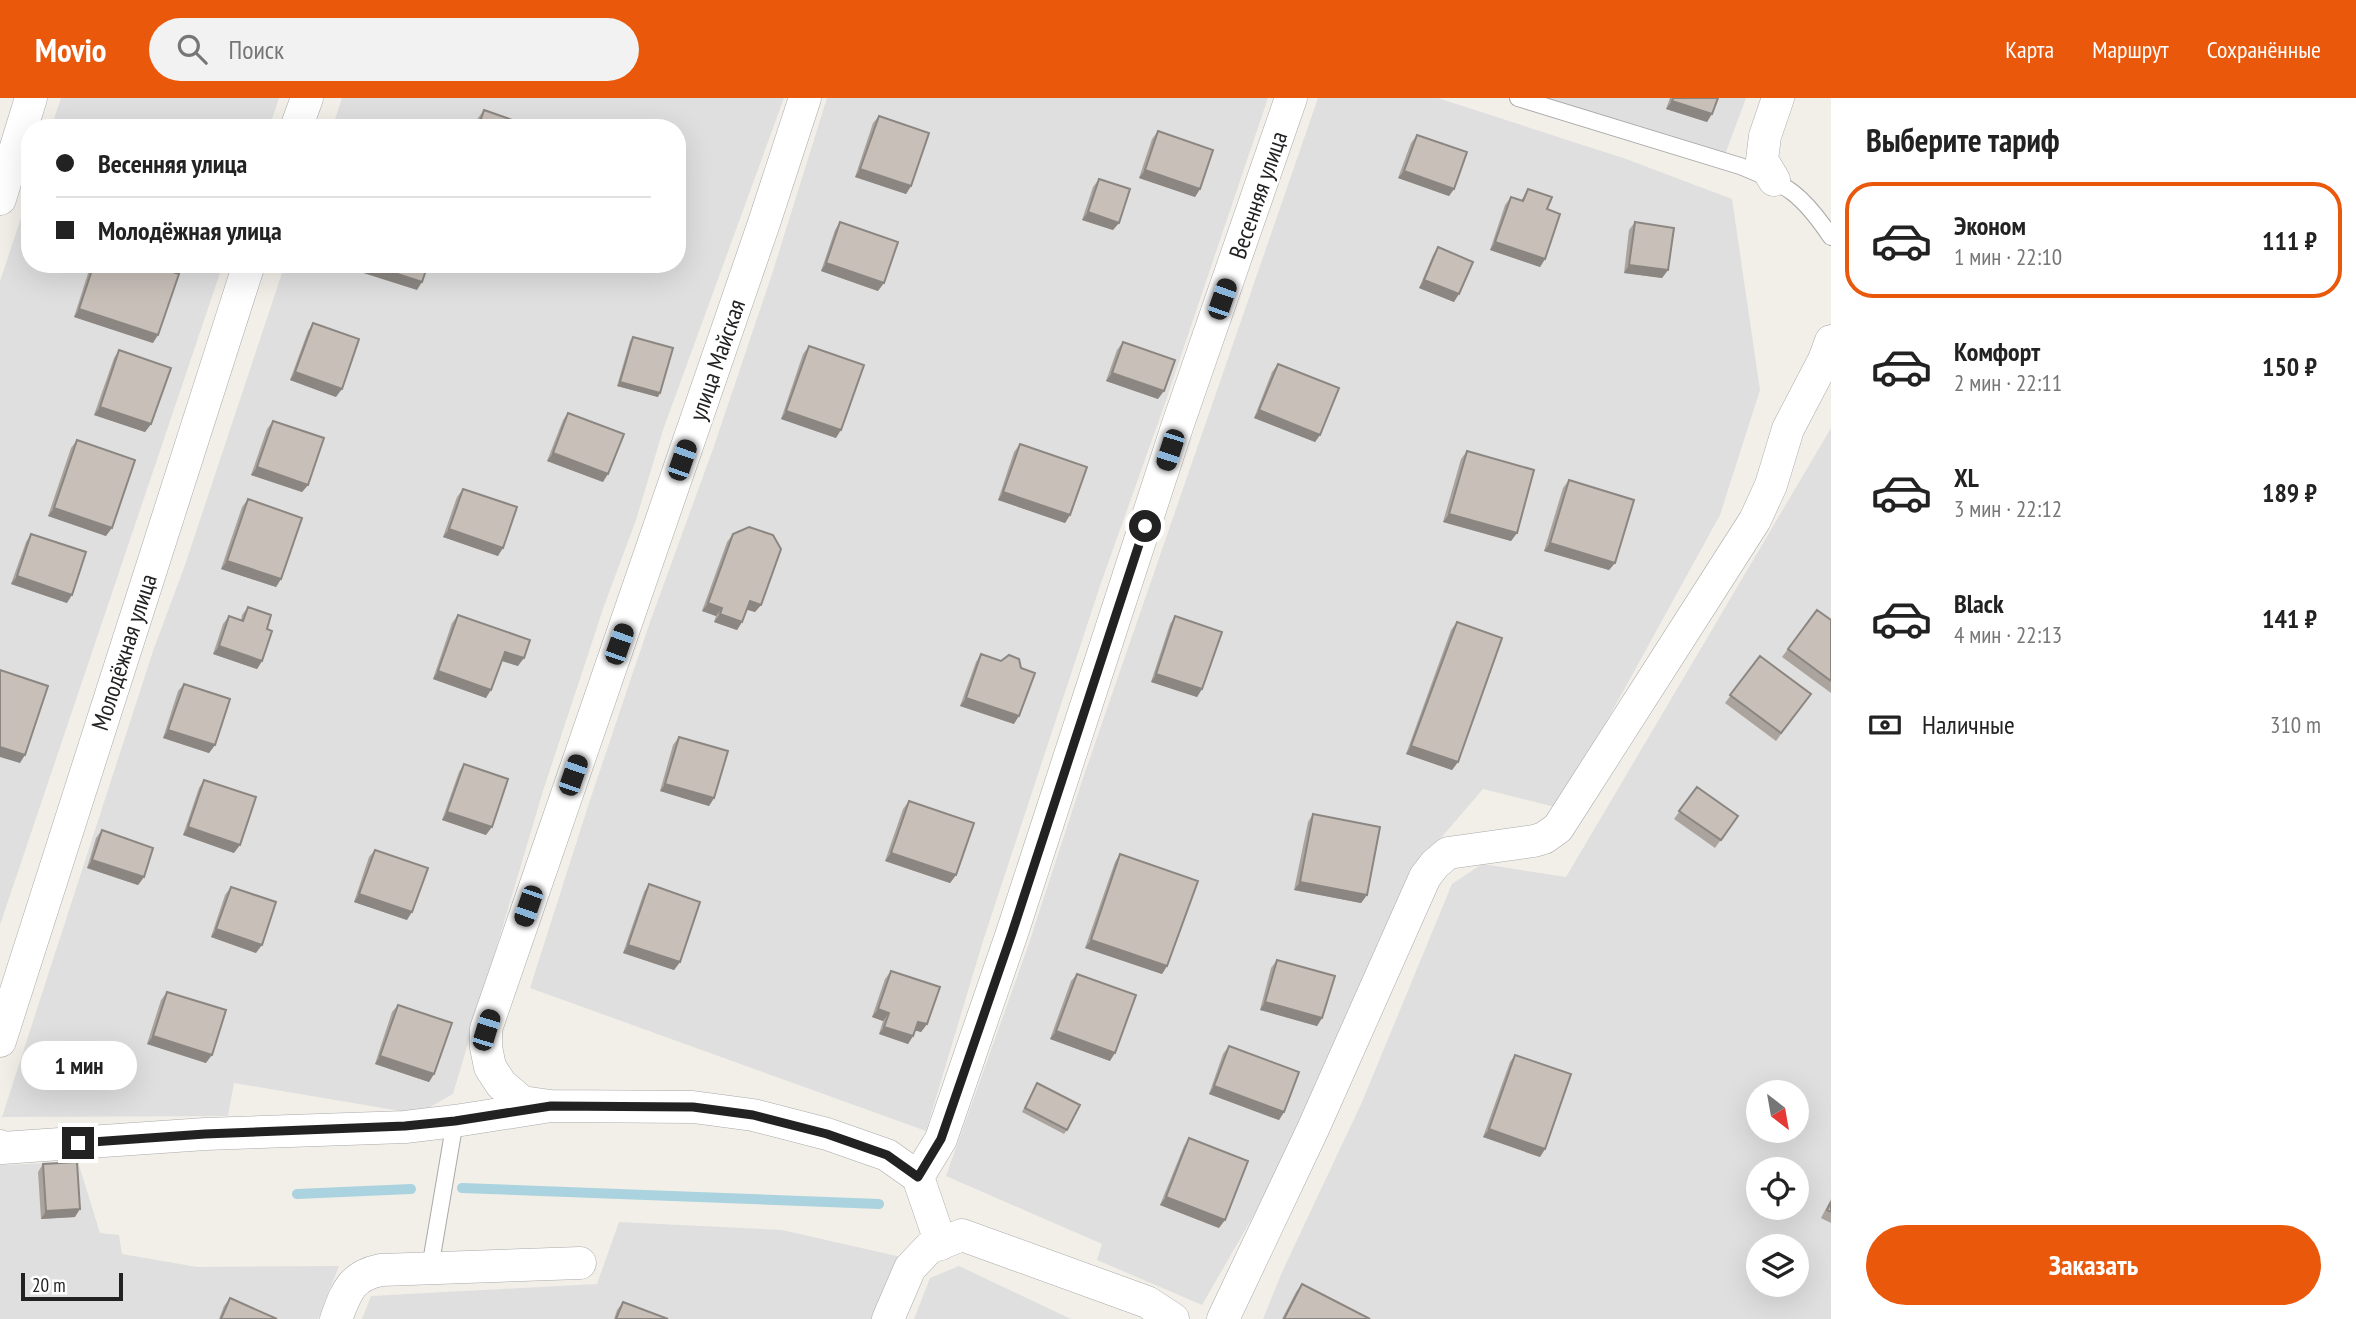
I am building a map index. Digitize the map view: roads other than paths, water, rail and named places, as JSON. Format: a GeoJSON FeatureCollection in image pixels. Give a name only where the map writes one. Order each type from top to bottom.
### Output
{"type":"FeatureCollection","features":[{"type":"Feature","properties":{"kind":"street"},"geometry":{"type":"LineString","coordinates":[[25,119],[31,98]]}},
{"type":"Feature","properties":{"kind":"street"},"geometry":{"type":"LineString","coordinates":[[299,119],[307,98]]}},
{"type":"Feature","properties":{"kind":"street","name":"улица Майская"},"geometry":{"type":"LineString","coordinates":[[551,1106],[522,1102],[501,1084],[490,1067],[486,1030],[805,98]]}},
{"type":"Feature","properties":{"kind":"street","name":"Весенняя улица"},"geometry":{"type":"LineString","coordinates":[[918,1177],[941,1139],[1012,933],[1178,424],[1291,98]]}},
{"type":"Feature","properties":{"kind":"street"},"geometry":{"type":"LineString","coordinates":[[1774,180],[1762,160],[1765,136],[1778,98]]}},
{"type":"Feature","properties":{"kind":"street"},"geometry":{"type":"LineString","coordinates":[[0,199],[21,131]]}},
{"type":"Feature","properties":{"kind":"street","name":"Молодёжная улица"},"geometry":{"type":"LineString","coordinates":[[0,1041],[246,273]]}},
{"type":"Feature","properties":{"kind":"street"},"geometry":{"type":"LineString","coordinates":[[1223,1319],[1313,1129],[1425,877],[1448,853],[1534,841],[1544,838],[1558,828],[1755,520],[1771,485],[1788,429],[1825,360],[1831,341]]}},
{"type":"Feature","properties":{"kind":"street"},"geometry":{"type":"LineString","coordinates":[[0,1146],[405,1126],[551,1106],[693,1107],[753,1115],[827,1134],[878,1152],[905,1166],[918,1177],[941,1244]]}},
{"type":"Feature","properties":{"kind":"street"},"geometry":{"type":"LineString","coordinates":[[888,1319],[910,1268],[916,1261],[929,1248],[962,1234],[1147,1302],[1172,1319]]}},
{"type":"Feature","properties":{"kind":"street"},"geometry":{"type":"LineString","coordinates":[[336,1319],[346,1293],[360,1277],[380,1270],[580,1263]]}},
{"type":"Feature","properties":{"kind":"lane"},"geometry":{"type":"LineString","coordinates":[[1518,98],[1740,166],[1774,180],[1811,207],[1831,237]]}},
{"type":"Feature","properties":{"kind":"lane"},"geometry":{"type":"LineString","coordinates":[[430,1268],[455,1121]]}},
{"type":"Feature","properties":{"kind":"waterway"},"geometry":{"type":"LineString","coordinates":[[462,1188],[879,1204]]}},
{"type":"Feature","properties":{"kind":"waterway"},"geometry":{"type":"LineString","coordinates":[[297,1194],[411,1189]]}}]}
